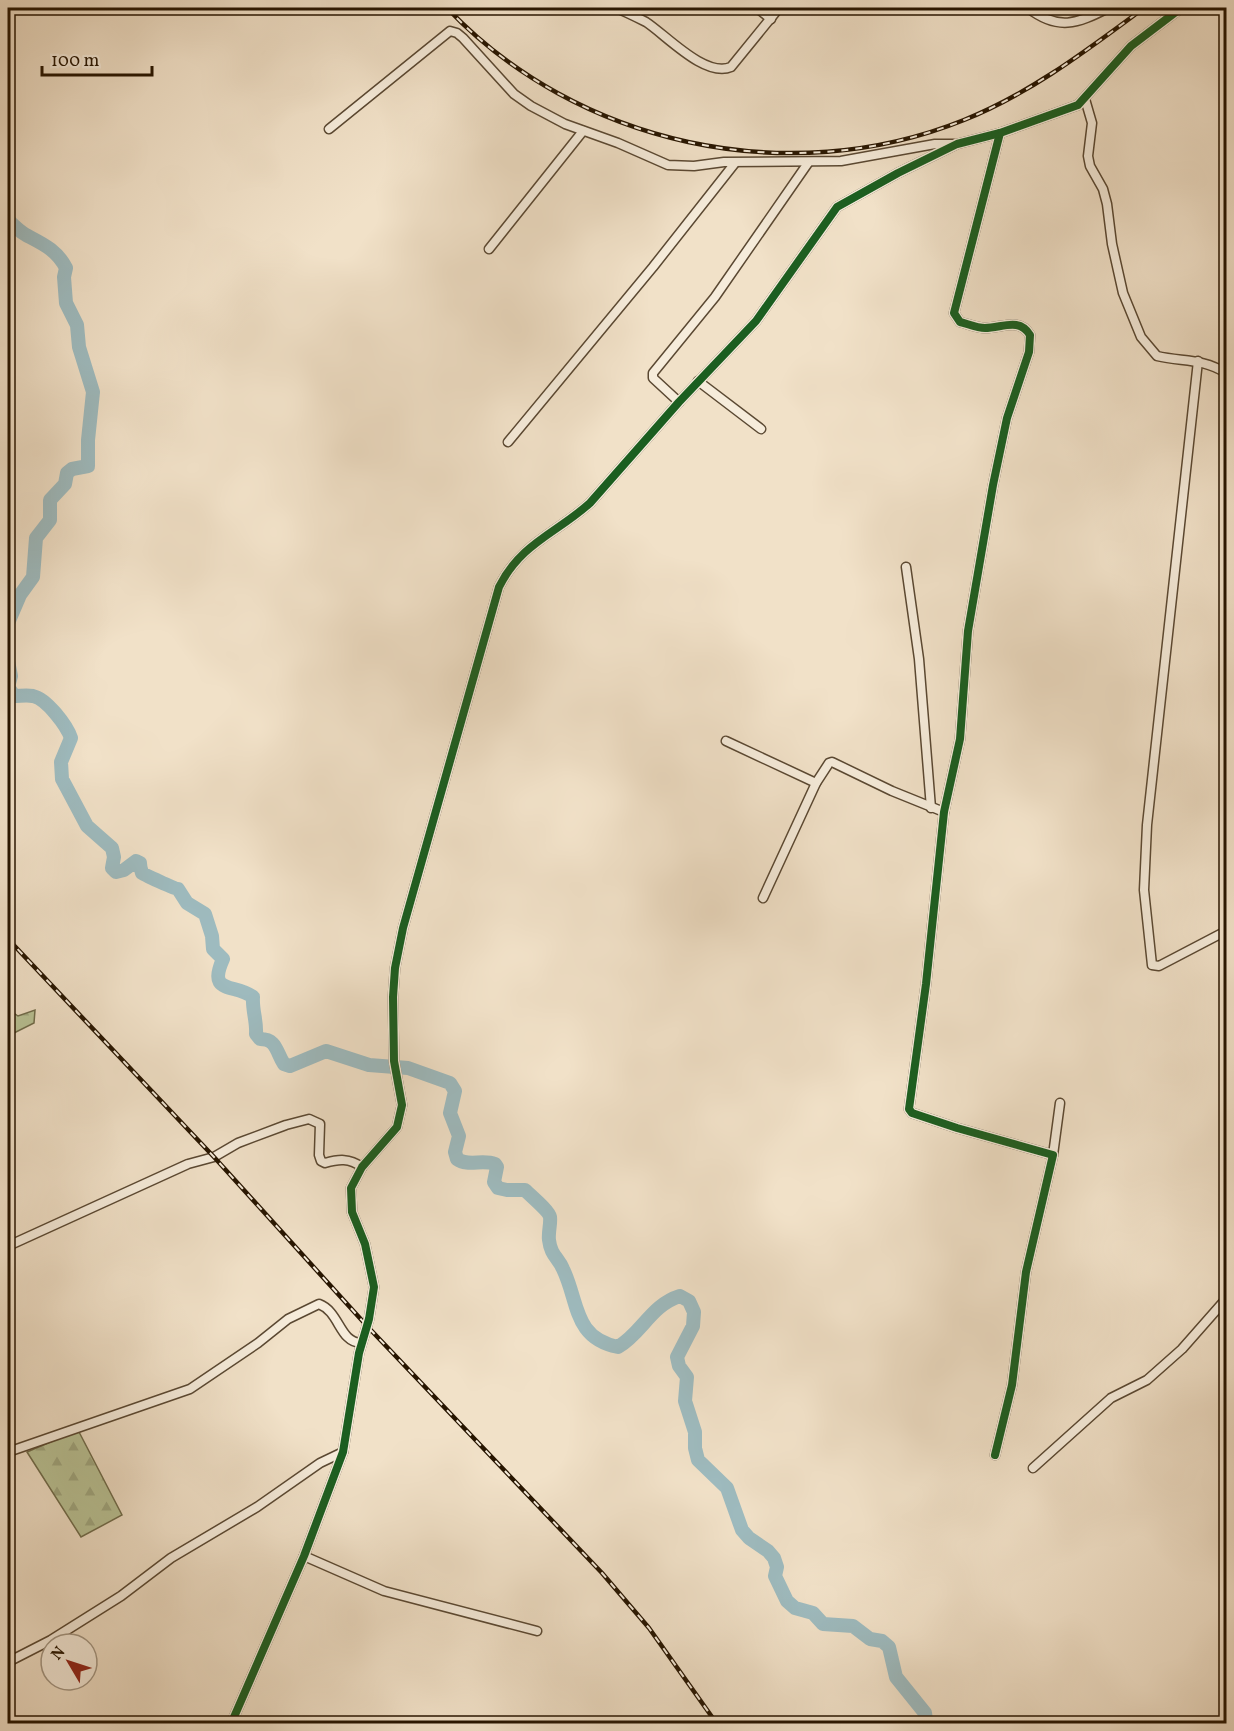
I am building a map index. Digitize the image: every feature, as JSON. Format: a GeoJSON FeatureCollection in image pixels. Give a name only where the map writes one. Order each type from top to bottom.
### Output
{"type":"FeatureCollection","features":[{"type":"Feature","properties":{"kind":"street"},"geometry":{"type":"LineString","coordinates":[[616,8],[648,23],[679,49],[719,69],[731,68],[778,8]]}},
{"type":"Feature","properties":{"kind":"street"},"geometry":{"type":"LineString","coordinates":[[757,8],[771,19]]}},
{"type":"Feature","properties":{"kind":"street"},"geometry":{"type":"LineString","coordinates":[[1028,8],[1050,22],[1084,21],[1108,8]]}},
{"type":"Feature","properties":{"kind":"street"},"geometry":{"type":"LineString","coordinates":[[231,1724],[304,1556],[343,1452],[361,1343],[369,1320],[374,1287],[368,1253],[352,1212],[351,1188],[362,1167],[397,1127],[402,1105],[395,1066],[393,997],[395,968],[403,928],[499,587],[506,572],[516,560],[556,527],[574,518],[590,502],[698,381],[756,321],[837,207],[957,144],[1000,133],[1078,105],[1131,46],[1181,8]]}},
{"type":"Feature","properties":{"kind":"street"},"geometry":{"type":"LineString","coordinates":[[329,129],[450,31],[464,38],[514,94],[550,117],[668,165],[842,161],[935,144],[957,144]]}},
{"type":"Feature","properties":{"kind":"street"},"geometry":{"type":"LineString","coordinates":[[1085,99],[1092,123],[1088,156],[1090,166],[1103,189],[1121,283],[1140,337],[1157,356],[1212,364],[1227,373]]}},
{"type":"Feature","properties":{"kind":"street"},"geometry":{"type":"LineString","coordinates":[[489,249],[583,131]]}},
{"type":"Feature","properties":{"kind":"street"},"geometry":{"type":"LineString","coordinates":[[1000,133],[954,313],[960,322],[984,328],[1013,324],[1022,326],[1030,335],[1029,352],[1007,418],[968,631],[960,739],[944,812],[926,984],[909,1109],[912,1113],[957,1128],[1053,1155]]}},
{"type":"Feature","properties":{"kind":"street"},"geometry":{"type":"LineString","coordinates":[[508,442],[653,267],[735,163]]}},
{"type":"Feature","properties":{"kind":"street"},"geometry":{"type":"LineString","coordinates":[[679,402],[653,378],[652,373],[715,297],[808,163]]}},
{"type":"Feature","properties":{"kind":"street"},"geometry":{"type":"LineString","coordinates":[[1198,361],[1146,825],[1144,890],[1152,965],[1159,966],[1227,931]]}},
{"type":"Feature","properties":{"kind":"street"},"geometry":{"type":"LineString","coordinates":[[698,381],[761,429]]}},
{"type":"Feature","properties":{"kind":"street"},"geometry":{"type":"LineString","coordinates":[[906,567],[919,659],[931,808]]}},
{"type":"Feature","properties":{"kind":"street"},"geometry":{"type":"LineString","coordinates":[[726,741],[816,783]]}},
{"type":"Feature","properties":{"kind":"street"},"geometry":{"type":"LineString","coordinates":[[763,898],[816,783],[826,765],[832,762],[944,812]]}},
{"type":"Feature","properties":{"kind":"street"},"geometry":{"type":"LineString","coordinates":[[995,1455],[1011,1385],[1026,1272],[1053,1155],[1060,1103]]}},
{"type":"Feature","properties":{"kind":"street"},"geometry":{"type":"LineString","coordinates":[[8,1246],[188,1164],[214,1157],[238,1143],[309,1119],[320,1124],[319,1155],[321,1161],[325,1163],[335,1159],[348,1160],[362,1167]]}},
{"type":"Feature","properties":{"kind":"street"},"geometry":{"type":"LineString","coordinates":[[1033,1468],[1111,1398],[1147,1380],[1182,1350],[1227,1299]]}},
{"type":"Feature","properties":{"kind":"street"},"geometry":{"type":"LineString","coordinates":[[8,1452],[190,1389],[258,1343],[288,1319],[311,1306],[319,1304],[329,1310],[348,1338],[354,1343],[361,1343]]}},
{"type":"Feature","properties":{"kind":"street"},"geometry":{"type":"LineString","coordinates":[[8,1662],[51,1640],[111,1603],[171,1558],[257,1507],[320,1462],[343,1452]]}},
{"type":"Feature","properties":{"kind":"street"},"geometry":{"type":"LineString","coordinates":[[304,1556],[384,1591],[537,1631]]}},
{"type":"Feature","properties":{"kind":"green space"},"geometry":{"type":"Polygon","coordinates":[[[8,1009],[18,1016],[35,1010],[34,1023],[8,1036],[8,1009]]]}},
{"type":"Feature","properties":{"kind":"green space"},"geometry":{"type":"Polygon","coordinates":[[[78,1430],[122,1515],[81,1537],[27,1452],[78,1430]]]}},
{"type":"Feature","properties":{"kind":"waterway"},"geometry":{"type":"LineString","coordinates":[[8,220],[23,233],[54,252],[66,268],[64,277],[66,303],[77,325],[79,347],[93,392],[88,466],[72,469],[67,473],[65,484],[50,500],[50,520],[36,538],[33,577],[20,595],[8,623]]}},
{"type":"Feature","properties":{"kind":"waterway"},"geometry":{"type":"LineString","coordinates":[[8,661],[11,676],[8,687],[14,696],[31,696],[44,702],[61,720],[69,733],[71,738],[61,762],[62,779],[87,826],[112,848],[114,857],[112,868],[116,872],[124,870],[136,861],[140,863],[142,873],[178,889],[187,903],[205,914],[212,936],[213,949],[223,959],[219,970],[220,983],[253,997],[256,1034],[260,1039],[273,1044],[284,1064],[290,1066],[326,1051],[369,1065],[408,1068],[450,1083],[455,1091],[450,1113],[459,1136],[455,1152],[457,1159],[466,1162],[495,1164],[497,1167],[494,1182],[498,1188],[525,1190],[547,1211],[550,1217],[550,1245],[563,1269],[580,1317],[593,1336],[603,1342],[618,1347],[634,1334],[654,1312],[670,1300],[680,1296],[689,1301],[694,1312],[693,1326],[677,1357],[679,1366],[687,1377],[685,1401],[695,1432],[698,1460],[727,1488],[742,1530],[774,1558],[777,1567],[775,1576],[787,1601],[795,1608],[813,1613],[823,1624],[853,1626],[870,1639],[882,1641],[889,1647],[896,1677],[925,1713],[926,1720],[923,1724]]}},
{"type":"Feature","properties":{"kind":"railway"},"geometry":{"type":"LineString","coordinates":[[447,8],[499,55],[558,93],[621,122],[688,142],[757,152],[827,152],[897,141],[964,120],[1035,84],[1080,55],[1144,8]]}},
{"type":"Feature","properties":{"kind":"railway"},"geometry":{"type":"LineString","coordinates":[[8,939],[214,1157],[367,1326],[602,1573],[649,1628],[717,1724]]}},
{"type":"Feature","properties":{"kind":"cycle path"},"geometry":{"type":"LineString","coordinates":[[231,1724],[304,1556],[343,1452],[359,1353],[369,1319],[374,1287],[365,1244],[352,1212],[351,1188],[362,1167],[397,1127],[402,1105],[394,1061],[395,968],[403,928],[499,587],[508,572],[529,549],[590,503],[679,402],[756,321],[837,207],[957,144],[1000,133],[1078,105],[1131,46],[1181,8]]}},
{"type":"Feature","properties":{"kind":"cycle path"},"geometry":{"type":"LineString","coordinates":[[995,1455],[1012,1385],[1026,1272],[1053,1155],[957,1128],[912,1113],[909,1109],[926,984],[944,812],[960,739],[968,631],[1007,418],[1029,352],[1030,335],[1021,326],[979,327],[960,322],[954,313],[1000,133]]}}]}
